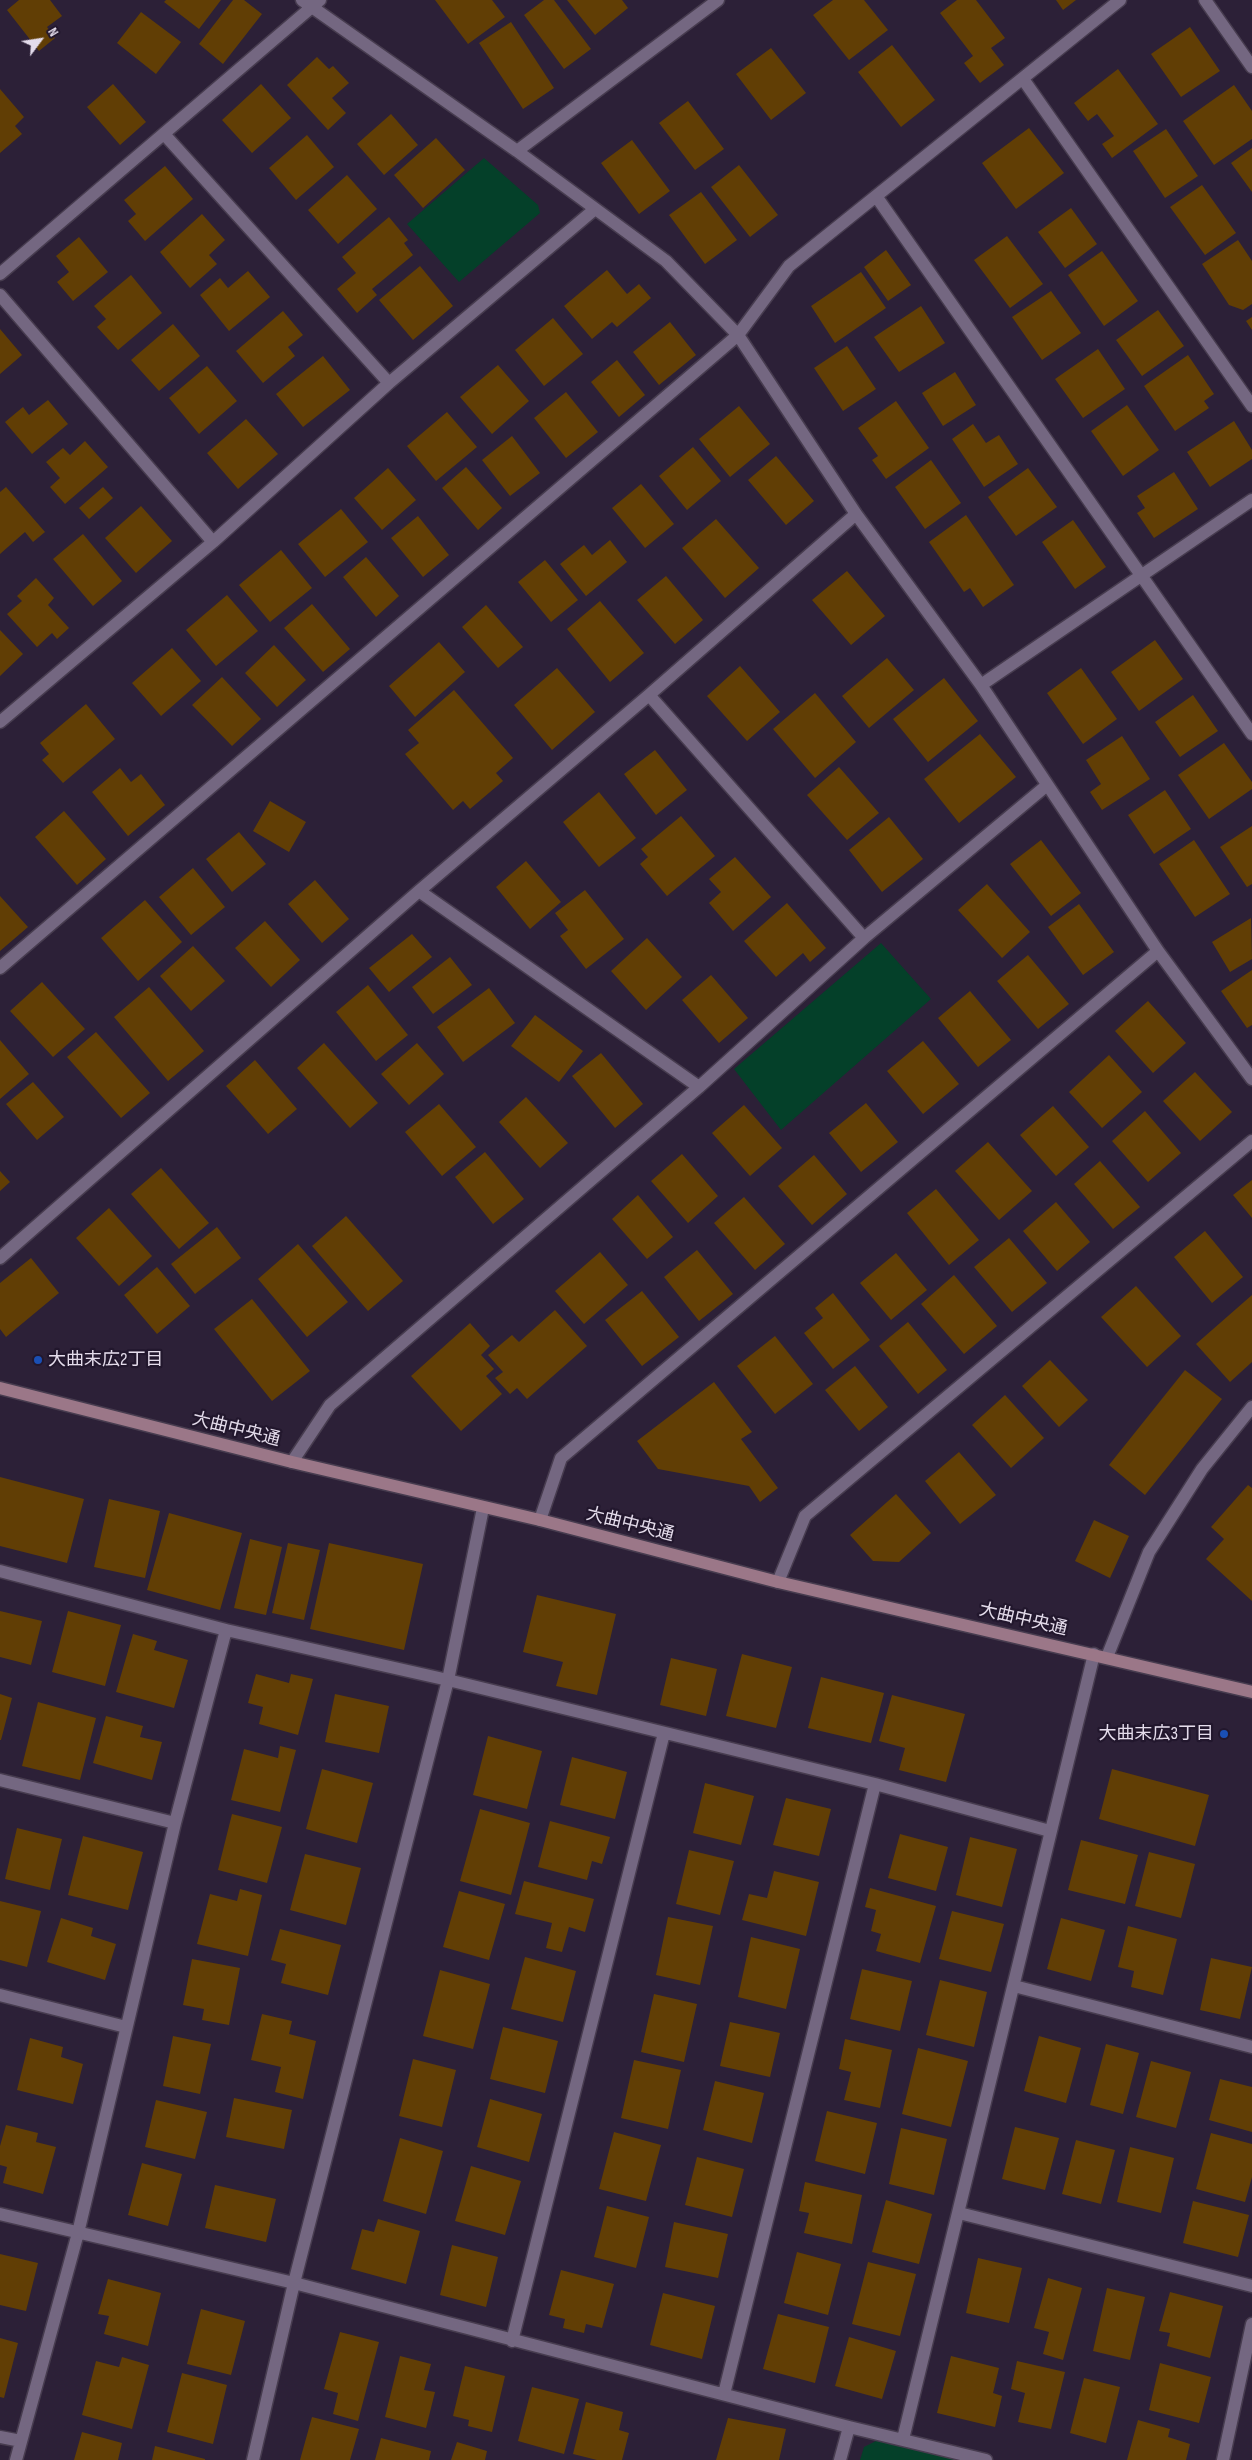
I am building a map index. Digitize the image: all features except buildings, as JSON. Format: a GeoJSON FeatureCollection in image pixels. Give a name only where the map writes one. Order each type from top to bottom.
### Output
{"type":"FeatureCollection","features":[{"type":"Feature","properties":{"kind":"main road","name":"大曲中央通"},"geometry":{"type":"LineString","coordinates":[[0,1388],[292,1462],[540,1520],[778,1582],[1252,1692]]}},
{"type":"Feature","properties":{"kind":"street"},"geometry":{"type":"LineString","coordinates":[[517,151],[718,0]]}},
{"type":"Feature","properties":{"kind":"street"},"geometry":{"type":"LineString","coordinates":[[0,968],[738,335],[789,266],[1120,0]]}},
{"type":"Feature","properties":{"kind":"street"},"geometry":{"type":"LineString","coordinates":[[1205,0],[1252,67]]}},
{"type":"Feature","properties":{"kind":"street"},"geometry":{"type":"LineString","coordinates":[[0,274],[164,134],[311,2],[666,261],[738,335],[856,514],[981,685],[1046,786],[1158,951],[1252,1079]]}},
{"type":"Feature","properties":{"kind":"street"},"geometry":{"type":"LineString","coordinates":[[1023,79],[1252,406]]}},
{"type":"Feature","properties":{"kind":"street"},"geometry":{"type":"LineString","coordinates":[[164,134],[389,383]]}},
{"type":"Feature","properties":{"kind":"street"},"geometry":{"type":"LineString","coordinates":[[876,196],[1252,734]]}},
{"type":"Feature","properties":{"kind":"street"},"geometry":{"type":"LineString","coordinates":[[0,722],[212,542],[389,383],[595,209]]}},
{"type":"Feature","properties":{"kind":"street"},"geometry":{"type":"LineString","coordinates":[[0,295],[212,542]]}},
{"type":"Feature","properties":{"kind":"street"},"geometry":{"type":"LineString","coordinates":[[981,685],[1252,500]]}},
{"type":"Feature","properties":{"kind":"street"},"geometry":{"type":"LineString","coordinates":[[0,1258],[418,891],[649,695],[856,514]]}},
{"type":"Feature","properties":{"kind":"street"},"geometry":{"type":"LineString","coordinates":[[649,695],[864,938]]}},
{"type":"Feature","properties":{"kind":"street"},"geometry":{"type":"LineString","coordinates":[[292,1462],[330,1405],[700,1086],[864,938],[1046,786]]}},
{"type":"Feature","properties":{"kind":"street"},"geometry":{"type":"LineString","coordinates":[[418,891],[700,1086]]}},
{"type":"Feature","properties":{"kind":"street"},"geometry":{"type":"LineString","coordinates":[[540,1520],[561,1458],[1158,951]]}},
{"type":"Feature","properties":{"kind":"street"},"geometry":{"type":"LineString","coordinates":[[778,1582],[805,1516],[1252,1141]]}},
{"type":"Feature","properties":{"kind":"street"},"geometry":{"type":"LineString","coordinates":[[903,2439],[1050,1831],[1100,1656],[1149,1552],[1202,1469],[1252,1407]]}},
{"type":"Feature","properties":{"kind":"street"},"geometry":{"type":"LineString","coordinates":[[253,2460],[294,2283],[448,1680],[483,1508]]}},
{"type":"Feature","properties":{"kind":"street"},"geometry":{"type":"LineString","coordinates":[[0,1571],[226,1630],[448,1680],[875,1784],[1050,1831]]}},
{"type":"Feature","properties":{"kind":"street"},"geometry":{"type":"LineString","coordinates":[[16,2460],[78,2233],[175,1823],[226,1630]]}},
{"type":"Feature","properties":{"kind":"street"},"geometry":{"type":"LineString","coordinates":[[512,2341],[664,1732]]}},
{"type":"Feature","properties":{"kind":"street"},"geometry":{"type":"LineString","coordinates":[[0,1780],[175,1823]]}},
{"type":"Feature","properties":{"kind":"street"},"geometry":{"type":"LineString","coordinates":[[724,2394],[875,1784]]}},
{"type":"Feature","properties":{"kind":"street"},"geometry":{"type":"LineString","coordinates":[[1014,1986],[1252,2048]]}},
{"type":"Feature","properties":{"kind":"street"},"geometry":{"type":"LineString","coordinates":[[0,1996],[126,2027]]}},
{"type":"Feature","properties":{"kind":"street"},"geometry":{"type":"LineString","coordinates":[[959,2213],[1252,2286]]}},
{"type":"Feature","properties":{"kind":"street"},"geometry":{"type":"LineString","coordinates":[[0,2214],[294,2283],[512,2341],[986,2460]]}},
{"type":"Feature","properties":{"kind":"street"},"geometry":{"type":"LineString","coordinates":[[1222,2460],[1252,2324]]}},
{"type":"Feature","properties":{"kind":"street"},"geometry":{"type":"LineString","coordinates":[[840,2460],[849,2427]]}},
{"type":"Feature","properties":{"kind":"street"},"geometry":{"type":"LineString","coordinates":[[0,2436],[20,2441]]}},
{"type":"Feature","properties":{"kind":"green space"},"geometry":{"type":"Polygon","coordinates":[[[484,158],[538,205],[540,213],[459,282],[407,224],[484,158]]]}},
{"type":"Feature","properties":{"kind":"green space"},"geometry":{"type":"Polygon","coordinates":[[[881,943],[931,999],[781,1130],[734,1069],[881,943]]]}},
{"type":"Feature","properties":{"kind":"green space"},"geometry":{"type":"Polygon","coordinates":[[[880,2439],[963,2460],[860,2460],[864,2447],[880,2439]]]}},
{"type":"Feature","properties":{"kind":"place","name":"大曲末広2丁目"},"geometry":{"type":"Point","coordinates":[38,1360]}},
{"type":"Feature","properties":{"kind":"place","name":"大曲末広3丁目"},"geometry":{"type":"Point","coordinates":[1224,1734]}}]}
